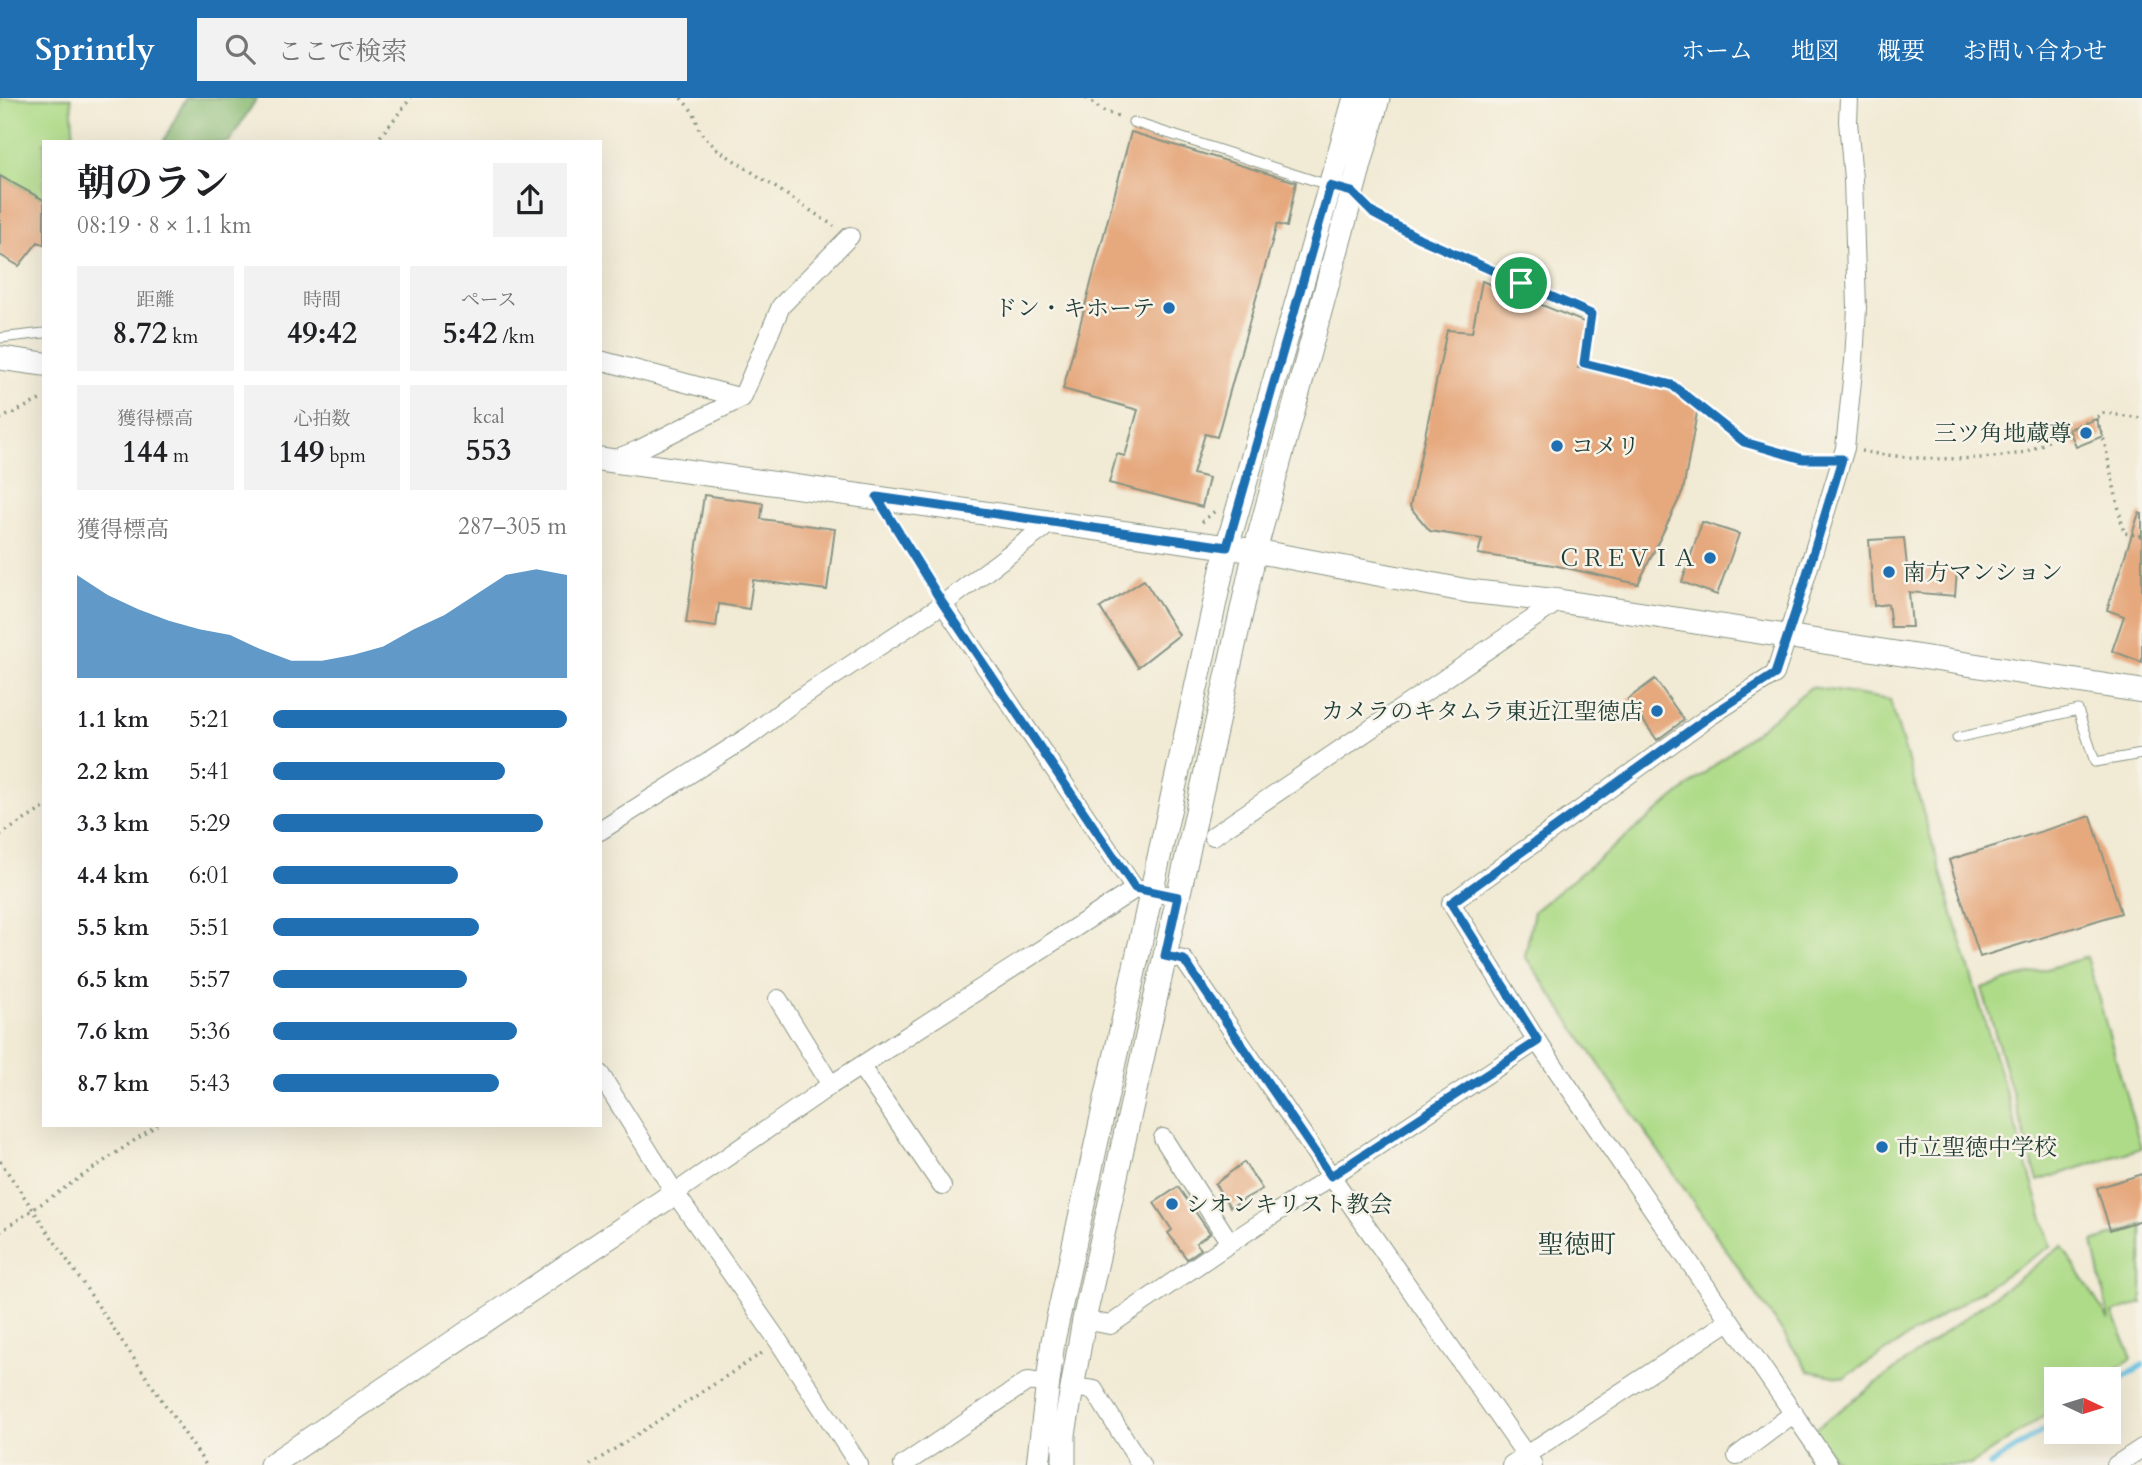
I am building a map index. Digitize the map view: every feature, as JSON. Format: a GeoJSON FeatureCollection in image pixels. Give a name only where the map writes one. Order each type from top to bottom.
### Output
{"type":"FeatureCollection","features":[{"type":"Feature","properties":{"kind":"street"},"geometry":{"type":"LineString","coordinates":[[1065,1465],[1064,1434],[1084,1320],[1255,551],[1341,189],[1355,98]]}},
{"type":"Feature","properties":{"kind":"street"},"geometry":{"type":"LineString","coordinates":[[1038,1465],[1053,1341],[1143,890],[1227,547],[1341,189],[1378,98]]}},
{"type":"Feature","properties":{"kind":"street"},"geometry":{"type":"LineString","coordinates":[[1829,1465],[1538,1041],[1451,903],[1710,716],[1775,674],[1843,453],[1854,361],[1857,308],[1849,98]]}},
{"type":"Feature","properties":{"kind":"street"},"geometry":{"type":"LineString","coordinates":[[603,462],[638,450],[742,398],[780,306],[850,236]]}},
{"type":"Feature","properties":{"kind":"street"},"geometry":{"type":"LineString","coordinates":[[0,358],[42,364]]}},
{"type":"Feature","properties":{"kind":"street"},"geometry":{"type":"LineString","coordinates":[[602,361],[742,398]]}},
{"type":"Feature","properties":{"kind":"street"},"geometry":{"type":"LineString","coordinates":[[603,462],[877,497],[1255,551],[1468,592],[1559,601],[2142,691]]}},
{"type":"Feature","properties":{"kind":"street"},"geometry":{"type":"LineString","coordinates":[[602,830],[751,735],[790,705],[943,604],[1052,522]]}},
{"type":"Feature","properties":{"kind":"street"},"geometry":{"type":"LineString","coordinates":[[1213,836],[1559,601]]}},
{"type":"Feature","properties":{"kind":"street"},"geometry":{"type":"LineString","coordinates":[[943,604],[1143,890]]}},
{"type":"Feature","properties":{"kind":"street"},"geometry":{"type":"LineString","coordinates":[[271,1465],[831,1086],[1143,890],[1178,897]]}},
{"type":"Feature","properties":{"kind":"street"},"geometry":{"type":"LineString","coordinates":[[1165,956],[1184,960],[1523,1462],[1729,1321]]}},
{"type":"Feature","properties":{"kind":"street"},"geometry":{"type":"LineString","coordinates":[[778,999],[831,1086]]}},
{"type":"Feature","properties":{"kind":"street"},"geometry":{"type":"LineString","coordinates":[[1084,1320],[1110,1325],[1538,1041]]}},
{"type":"Feature","properties":{"kind":"street"},"geometry":{"type":"LineString","coordinates":[[861,1067],[942,1186]]}},
{"type":"Feature","properties":{"kind":"street"},"geometry":{"type":"LineString","coordinates":[[602,1077],[676,1193],[779,1342],[859,1465]]}},
{"type":"Feature","properties":{"kind":"street"},"geometry":{"type":"LineString","coordinates":[[1163,1138],[1230,1243]]}},
{"type":"Feature","properties":{"kind":"street"},"geometry":{"type":"LineString","coordinates":[[902,1465],[1028,1381],[1048,1384]]}},
{"type":"Feature","properties":{"kind":"street"},"geometry":{"type":"LineString","coordinates":[[1072,1387],[1094,1391],[1141,1465]]}},
{"type":"Feature","properties":{"kind":"street"},"geometry":{"type":"LineString","coordinates":[[1737,1456],[1794,1413]]}},
{"type":"Feature","properties":{"kind":"street"},"geometry":{"type":"LineString","coordinates":[[2116,1465],[2142,1448]]}},
{"type":"Feature","properties":{"kind":"lane"},"geometry":{"type":"LineString","coordinates":[[1133,122],[1341,189]]}},
{"type":"Feature","properties":{"kind":"lane"},"geometry":{"type":"LineString","coordinates":[[0,338],[42,333]]}},
{"type":"Feature","properties":{"kind":"lane"},"geometry":{"type":"LineString","coordinates":[[877,497],[943,604]]}},
{"type":"Feature","properties":{"kind":"lane"},"geometry":{"type":"LineString","coordinates":[[1957,738],[2078,710],[2095,762],[2142,754]]}},
{"type":"Feature","properties":{"kind":"path"},"geometry":{"type":"LineString","coordinates":[[378,140],[411,98]]}},
{"type":"Feature","properties":{"kind":"path"},"geometry":{"type":"LineString","coordinates":[[681,98],[694,113],[700,132],[716,149],[850,236]]}},
{"type":"Feature","properties":{"kind":"path"},"geometry":{"type":"LineString","coordinates":[[1086,98],[1103,111],[1133,122]]}},
{"type":"Feature","properties":{"kind":"path"},"geometry":{"type":"LineString","coordinates":[[1341,189],[1374,214],[1419,238],[1591,314],[1584,363],[1672,385],[1744,442],[1803,459],[1843,453],[1944,458],[2000,455],[2024,452],[2096,418],[2103,412],[2142,418]]}},
{"type":"Feature","properties":{"kind":"path"},"geometry":{"type":"LineString","coordinates":[[0,419],[42,399]]}},
{"type":"Feature","properties":{"kind":"path"},"geometry":{"type":"LineString","coordinates":[[2096,418],[2103,436],[2124,533],[2142,537]]}},
{"type":"Feature","properties":{"kind":"path"},"geometry":{"type":"LineString","coordinates":[[1199,524],[1217,510]]}},
{"type":"Feature","properties":{"kind":"path"},"geometry":{"type":"LineString","coordinates":[[0,835],[42,809]]}},
{"type":"Feature","properties":{"kind":"path"},"geometry":{"type":"LineString","coordinates":[[0,1232],[155,1127]]}},
{"type":"Feature","properties":{"kind":"path"},"geometry":{"type":"LineString","coordinates":[[0,1161],[206,1465]]}},
{"type":"Feature","properties":{"kind":"path"},"geometry":{"type":"LineString","coordinates":[[590,1465],[779,1342]]}},
{"type":"Feature","properties":{"kind":"green space"},"geometry":{"type":"Polygon","coordinates":[[[0,98],[71,98],[74,140],[42,140],[42,199],[0,176],[0,98]]]}},
{"type":"Feature","properties":{"kind":"green space"},"geometry":{"type":"Polygon","coordinates":[[[186,98],[257,98],[230,140],[164,140],[186,98]]]}},
{"type":"Feature","properties":{"kind":"green space"},"geometry":{"type":"Polygon","coordinates":[[[1811,687],[1890,700],[2051,1246],[1844,1378],[1809,1371],[1525,956],[1534,911],[1811,687]]]}},
{"type":"Feature","properties":{"kind":"green space"},"geometry":{"type":"Polygon","coordinates":[[[2087,957],[2141,1148],[2038,1181],[1982,988],[2087,957]]]}},
{"type":"Feature","properties":{"kind":"green space"},"geometry":{"type":"Polygon","coordinates":[[[2142,1225],[2142,1303],[2113,1313],[2132,1358],[2118,1367],[2044,1367],[2044,1416],[1970,1465],[1839,1465],[1813,1430],[2062,1246],[2109,1320],[2093,1242],[2142,1225]]]}},
{"type":"Feature","properties":{"kind":"building","name":"ドン・キホーテ"},"geometry":{"type":"Polygon","coordinates":[[[1131,132],[1296,182],[1287,227],[1277,224],[1217,437],[1205,434],[1193,474],[1209,478],[1202,507],[1109,483],[1117,454],[1125,456],[1138,410],[1063,389],[1131,132]]]}},
{"type":"Feature","properties":{"kind":"building"},"geometry":{"type":"Polygon","coordinates":[[[0,176],[42,199],[42,244],[38,242],[19,266],[0,255],[0,176]]]}},
{"type":"Feature","properties":{"kind":"building","name":"コメリ"},"geometry":{"type":"Polygon","coordinates":[[[1482,281],[1589,324],[1578,368],[1657,384],[1698,407],[1683,491],[1638,584],[1553,565],[1478,554],[1482,539],[1430,531],[1410,507],[1447,330],[1472,332],[1482,281]]]}},
{"type":"Feature","properties":{"kind":"building","name":"三ツ角地蔵尊"},"geometry":{"type":"Polygon","coordinates":[[[2096,419],[2103,436],[2076,447],[2069,429],[2096,419]]]}},
{"type":"Feature","properties":{"kind":"building"},"geometry":{"type":"Polygon","coordinates":[[[704,495],[763,503],[761,519],[835,529],[827,590],[753,580],[749,609],[719,604],[716,627],[686,623],[704,495]]]}},
{"type":"Feature","properties":{"kind":"building"},"geometry":{"type":"Polygon","coordinates":[[[2139,513],[2142,514],[2142,662],[2112,651],[2124,616],[2107,610],[2139,513]]]}},
{"type":"Feature","properties":{"kind":"building","name":"ＣＲＥＶＩＡ"},"geometry":{"type":"Polygon","coordinates":[[[1702,522],[1739,534],[1717,595],[1682,582],[1702,522]]]}},
{"type":"Feature","properties":{"kind":"building","name":"南方マンション"},"geometry":{"type":"Polygon","coordinates":[[[1904,538],[1907,567],[1957,570],[1955,596],[1909,592],[1912,627],[1891,627],[1888,604],[1874,606],[1869,540],[1904,538]]]}},
{"type":"Feature","properties":{"kind":"building"},"geometry":{"type":"Polygon","coordinates":[[[1144,580],[1179,635],[1138,667],[1100,608],[1144,580]]]}},
{"type":"Feature","properties":{"kind":"building","name":"カメラのキタムラ東近江聖徳店"},"geometry":{"type":"Polygon","coordinates":[[[1655,679],[1684,720],[1657,740],[1628,699],[1655,679]]]}},
{"type":"Feature","properties":{"kind":"building"},"geometry":{"type":"Polygon","coordinates":[[[2091,816],[2121,913],[1980,957],[1949,860],[2091,816]]]}},
{"type":"Feature","properties":{"kind":"building"},"geometry":{"type":"Polygon","coordinates":[[[1244,1162],[1262,1189],[1230,1207],[1215,1184],[1244,1162]]]}},
{"type":"Feature","properties":{"kind":"building"},"geometry":{"type":"Polygon","coordinates":[[[2142,1174],[2142,1220],[2110,1230],[2097,1188],[2142,1174]]]}},
{"type":"Feature","properties":{"kind":"building"},"geometry":{"type":"Polygon","coordinates":[[[1178,1187],[1210,1233],[1196,1243],[1201,1249],[1187,1259],[1168,1233],[1172,1230],[1154,1203],[1178,1187]]]}},
{"type":"Feature","properties":{"kind":"waterway"},"geometry":{"type":"LineString","coordinates":[[2121,1379],[2142,1365]]}},
{"type":"Feature","properties":{"kind":"waterway"},"geometry":{"type":"LineString","coordinates":[[1990,1465],[2044,1430]]}},
{"type":"Feature","properties":{"kind":"place","name":"ドン・キホーテ"},"geometry":{"type":"Point","coordinates":[1169,308]}},
{"type":"Feature","properties":{"kind":"place","name":"三ツ角地蔵尊"},"geometry":{"type":"Point","coordinates":[2086,433]}},
{"type":"Feature","properties":{"kind":"place","name":"コメリ"},"geometry":{"type":"Point","coordinates":[1557,446]}},
{"type":"Feature","properties":{"kind":"place","name":"ＣＲＥＶＩＡ"},"geometry":{"type":"Point","coordinates":[1710,558]}},
{"type":"Feature","properties":{"kind":"place","name":"南方マンション"},"geometry":{"type":"Point","coordinates":[1889,572]}},
{"type":"Feature","properties":{"kind":"place","name":"カメラのキタムラ東近江聖徳店"},"geometry":{"type":"Point","coordinates":[1657,711]}},
{"type":"Feature","properties":{"kind":"place","name":"市立聖徳中学校"},"geometry":{"type":"Point","coordinates":[1882,1147]}},
{"type":"Feature","properties":{"kind":"place","name":"シオンキリスト教会"},"geometry":{"type":"Point","coordinates":[1172,1204]}},
{"type":"Feature","properties":{"kind":"district","name":"聖徳町"},"geometry":{"type":"Point","coordinates":[1577,1244]}},
{"type":"Feature","properties":{"kind":"route"},"geometry":{"type":"LineString","coordinates":[[1330,186],[1352,192],[1374,214],[1419,238],[1521,283],[1591,314],[1584,363],[1672,385],[1744,442],[1803,459],[1842,459],[1775,674],[1710,716],[1451,903],[1538,1041],[1331,1176],[1184,960],[1165,956],[1178,897],[1135,888],[943,604],[877,497],[1227,547],[1330,186]]}}]}
